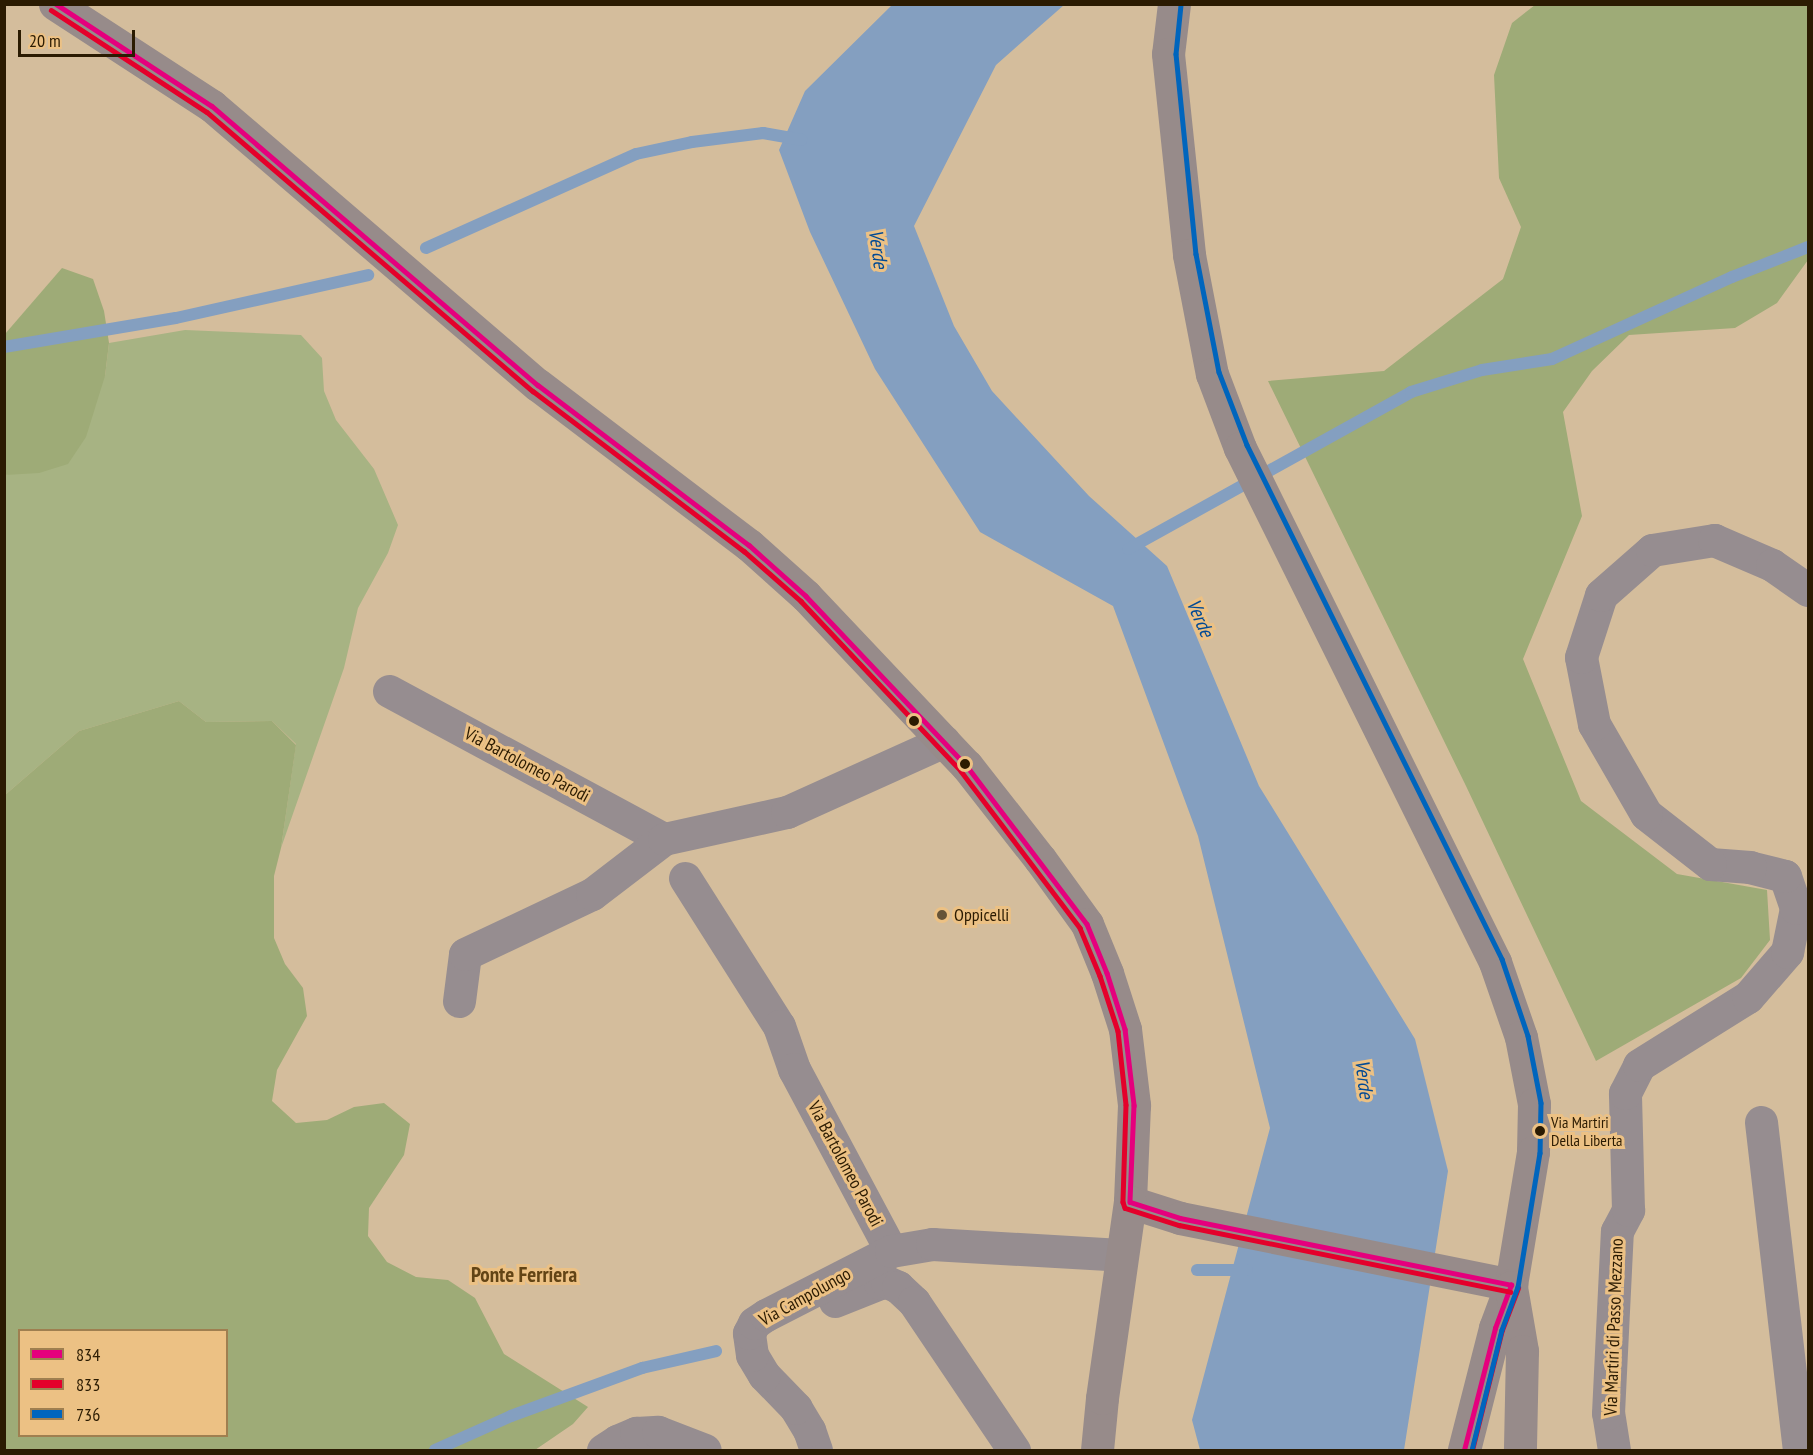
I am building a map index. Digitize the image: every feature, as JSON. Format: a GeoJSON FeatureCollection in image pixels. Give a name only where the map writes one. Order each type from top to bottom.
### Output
{"type":"FeatureCollection","features":[{"type":"Feature","properties":{"kind":"main road"},"geometry":{"type":"LineString","coordinates":[[55,4],[212,106],[538,385],[749,545],[806,596],[944,741],[1040,859],[1087,924],[1107,973],[1125,1029],[1133,1094],[1130,1202],[1121,1255],[1097,1450]]}},
{"type":"Feature","properties":{"kind":"main road"},"geometry":{"type":"LineString","coordinates":[[1174,4],[1168,54],[1189,255],[1212,374],[1240,448],[1495,962],[1521,1037],[1534,1104],[1533,1152],[1511,1285],[1495,1328],[1464,1450]]}},
{"type":"Feature","properties":{"kind":"main road"},"geometry":{"type":"LineString","coordinates":[[1130,1202],[1180,1218],[1359,1252],[1511,1285]]}},
{"type":"Feature","properties":{"kind":"main road"},"geometry":{"type":"LineString","coordinates":[[1511,1285],[1522,1352],[1520,1450]]}},
{"type":"Feature","properties":{"kind":"street","name":"Via Martiri di Passo Mezzano"},"geometry":{"type":"LineString","coordinates":[[1614,1450],[1608,1413],[1617,1231],[1628,1210],[1625,1093],[1639,1065],[1749,997],[1787,952],[1796,908],[1785,876],[1750,867],[1710,864],[1646,814],[1594,724],[1581,657],[1601,595],[1652,550],[1714,540],[1772,565],[1809,590]]}},
{"type":"Feature","properties":{"kind":"street","name":"Via Bartolomeo Parodi"},"geometry":{"type":"LineString","coordinates":[[389,691],[664,839]]}},
{"type":"Feature","properties":{"kind":"street"},"geometry":{"type":"LineString","coordinates":[[459,1001],[465,954],[592,894],[664,839],[787,812],[944,741]]}},
{"type":"Feature","properties":{"kind":"street","name":"Via Bartolomeo Parodi"},"geometry":{"type":"LineString","coordinates":[[685,878],[779,1026],[794,1069],[891,1251]]}},
{"type":"Feature","properties":{"kind":"street"},"geometry":{"type":"LineString","coordinates":[[1761,1122],[1799,1450]]}},
{"type":"Feature","properties":{"kind":"street"},"geometry":{"type":"LineString","coordinates":[[891,1251],[932,1244],[1121,1255]]}},
{"type":"Feature","properties":{"kind":"street","name":"Via Campolungo"},"geometry":{"type":"LineString","coordinates":[[816,1450],[809,1430],[796,1408],[758,1367],[749,1342],[749,1333],[754,1323],[891,1251]]}},
{"type":"Feature","properties":{"kind":"street"},"geometry":{"type":"LineString","coordinates":[[795,1301],[802,1309],[808,1311],[880,1283],[887,1282],[898,1287],[914,1302],[1014,1450]]}},
{"type":"Feature","properties":{"kind":"street"},"geometry":{"type":"LineString","coordinates":[[603,1450],[636,1433],[658,1432],[705,1450]]}},
{"type":"Feature","properties":{"kind":"green space"},"geometry":{"type":"Polygon","coordinates":[[[1535,5],[1808,5],[1808,260],[1777,303],[1735,328],[1629,335],[1592,371],[1563,412],[1582,516],[1523,659],[1581,801],[1677,874],[1767,890],[1770,940],[1741,978],[1596,1061],[1466,786],[1268,381],[1384,371],[1503,279],[1521,227],[1499,178],[1494,75],[1512,23],[1535,5]]]}},
{"type":"Feature","properties":{"kind":"green space"},"geometry":{"type":"Polygon","coordinates":[[[62,268],[93,279],[104,311],[109,343],[105,376],[86,437],[68,464],[39,473],[5,475],[5,334],[62,268]]]}},
{"type":"Feature","properties":{"kind":"green space"},"geometry":{"type":"Polygon","coordinates":[[[185,330],[301,335],[322,358],[324,391],[336,420],[374,469],[398,525],[388,553],[358,608],[344,668],[281,848],[296,744],[272,721],[206,722],[179,701],[79,731],[5,795],[4,475],[7,475],[105,376],[109,343],[185,330]]]}},
{"type":"Feature","properties":{"kind":"green space"},"geometry":{"type":"Polygon","coordinates":[[[179,701],[206,722],[272,721],[296,745],[281,848],[274,876],[274,938],[285,964],[303,988],[307,1016],[277,1070],[272,1101],[296,1123],[327,1120],[354,1107],[384,1103],[410,1124],[404,1155],[369,1208],[368,1236],[387,1262],[416,1277],[448,1280],[475,1298],[504,1354],[588,1407],[573,1424],[535,1450],[5,1450],[5,795],[79,731],[179,701]]]}},
{"type":"Feature","properties":{"kind":"water","name":"Verde"},"geometry":{"type":"Polygon","coordinates":[[[892,5],[1064,5],[996,65],[914,226],[954,326],[992,391],[1089,496],[1167,566],[1259,786],[1415,1039],[1448,1171],[1404,1450],[1200,1450],[1192,1420],[1270,1128],[1198,836],[1113,606],[980,532],[875,369],[810,232],[779,150],[805,91],[892,5]]]}},
{"type":"Feature","properties":{"kind":"waterway"},"geometry":{"type":"LineString","coordinates":[[426,248],[636,154],[692,142],[763,133],[801,140]]}},
{"type":"Feature","properties":{"kind":"waterway"},"geometry":{"type":"LineString","coordinates":[[1128,549],[1411,392],[1482,370],[1552,359],[1732,277],[1808,247]]}},
{"type":"Feature","properties":{"kind":"waterway"},"geometry":{"type":"LineString","coordinates":[[4,347],[176,318],[368,275]]}},
{"type":"Feature","properties":{"kind":"waterway"},"geometry":{"type":"LineString","coordinates":[[1197,1270],[1247,1270]]}},
{"type":"Feature","properties":{"kind":"waterway"},"geometry":{"type":"LineString","coordinates":[[435,1450],[511,1416],[642,1368],[716,1351]]}},
{"type":"Feature","properties":{"kind":"transit line","name":"834"},"geometry":{"type":"LineString","coordinates":[[56,4],[212,106],[538,385],[749,545],[806,596],[967,766],[1087,924],[1107,973],[1125,1029],[1134,1105],[1130,1202],[1180,1218],[1511,1285]]}},
{"type":"Feature","properties":{"kind":"transit line","name":"736"},"geometry":{"type":"LineString","coordinates":[[1181,5],[1176,54],[1196,254],[1219,372],[1247,445],[1502,959],[1528,1036],[1541,1103],[1540,1153],[1518,1287],[1502,1330],[1472,1450]]}},
{"type":"Feature","properties":{"kind":"transit line","name":"833"},"geometry":{"type":"LineString","coordinates":[[51,10],[207,112],[533,391],[744,551],[801,601],[961,771],[1080,928],[1100,976],[1118,1031],[1126,1105],[1123,1202],[1125,1208],[1179,1225],[1510,1292]]}},
{"type":"Feature","properties":{"kind":"transit line","name":"834"},"geometry":{"type":"LineString","coordinates":[[1464,1450],[1495,1328],[1511,1285]]}},
{"type":"Feature","properties":{"kind":"transit line","name":"833"},"geometry":{"type":"LineString","coordinates":[[1472,1450],[1502,1330],[1518,1288]]}},
{"type":"Feature","properties":{"kind":"place","name":"Oppicelli"},"geometry":{"type":"Point","coordinates":[942,915]}},
{"type":"Feature","properties":{"kind":"place","name":"Via Martiri Della Liberta"},"geometry":{"type":"Point","coordinates":[1540,1131]}},
{"type":"Feature","properties":{"kind":"district","name":"Ponte Ferriera"},"geometry":{"type":"Point","coordinates":[524,1275]}}]}
